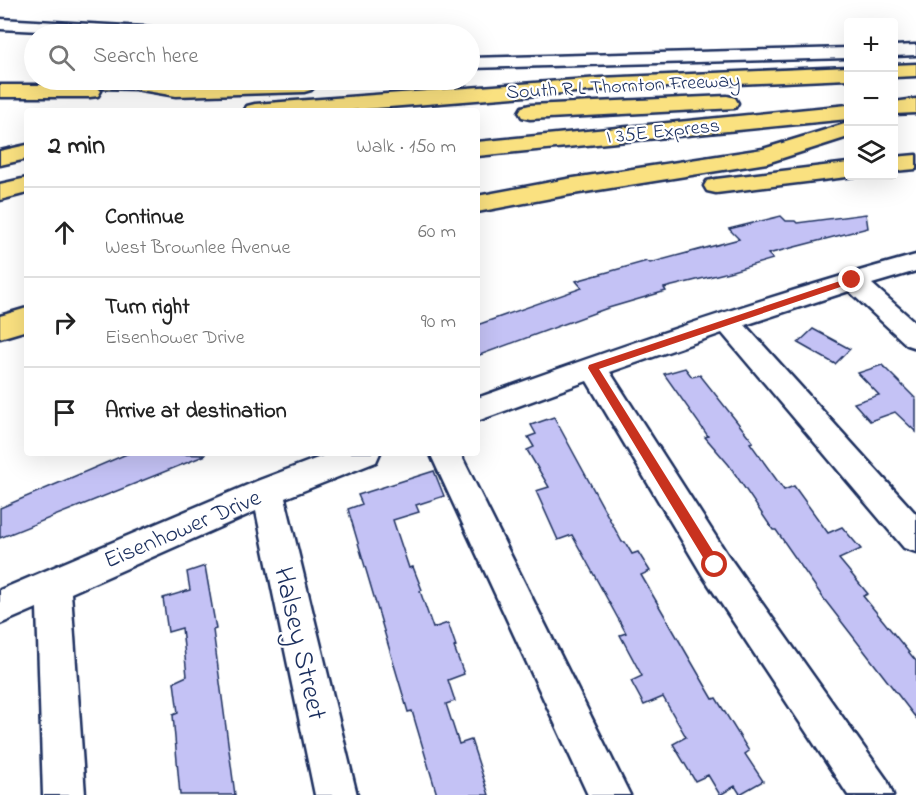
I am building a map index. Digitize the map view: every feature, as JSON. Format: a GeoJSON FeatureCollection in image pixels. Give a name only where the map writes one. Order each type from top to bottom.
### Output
{"type":"FeatureCollection","features":[{"type":"Feature","properties":{"kind":"highway"},"geometry":{"type":"LineString","coordinates":[[898,71],[916,70]]}},
{"type":"Feature","properties":{"kind":"highway","name":"South R L Thornton Freeway"},"geometry":{"type":"LineString","coordinates":[[293,108],[600,84],[844,73]]}},
{"type":"Feature","properties":{"kind":"highway"},"geometry":{"type":"LineString","coordinates":[[0,77],[24,78]]}},
{"type":"Feature","properties":{"kind":"highway"},"geometry":{"type":"LineString","coordinates":[[480,82],[532,81],[600,84]]}},
{"type":"Feature","properties":{"kind":"highway"},"geometry":{"type":"LineString","coordinates":[[0,91],[176,90]]}},
{"type":"Feature","properties":{"kind":"highway"},"geometry":{"type":"LineString","coordinates":[[898,98],[916,97]]}},
{"type":"Feature","properties":{"kind":"highway","name":"I 35E Express"},"geometry":{"type":"LineString","coordinates":[[511,113],[844,99]]}},
{"type":"Feature","properties":{"kind":"highway"},"geometry":{"type":"LineString","coordinates":[[898,108],[916,106]]}},
{"type":"Feature","properties":{"kind":"highway"},"geometry":{"type":"LineString","coordinates":[[480,169],[844,124]]}},
{"type":"Feature","properties":{"kind":"highway","name":"I 35E Express"},"geometry":{"type":"LineString","coordinates":[[480,149],[844,124]]}},
{"type":"Feature","properties":{"kind":"highway"},"geometry":{"type":"LineString","coordinates":[[480,203],[589,183],[767,156],[844,125]]}},
{"type":"Feature","properties":{"kind":"highway"},"geometry":{"type":"LineString","coordinates":[[898,128],[916,126]]}},
{"type":"Feature","properties":{"kind":"highway"},"geometry":{"type":"LineString","coordinates":[[0,158],[24,153]]}},
{"type":"Feature","properties":{"kind":"highway"},"geometry":{"type":"LineString","coordinates":[[898,164],[916,162]]}},
{"type":"Feature","properties":{"kind":"highway"},"geometry":{"type":"LineString","coordinates":[[480,221],[593,202],[844,171]]}},
{"type":"Feature","properties":{"kind":"highway"},"geometry":{"type":"LineString","coordinates":[[0,173],[24,174]]}},
{"type":"Feature","properties":{"kind":"highway"},"geometry":{"type":"LineString","coordinates":[[0,192],[24,186]]}},
{"type":"Feature","properties":{"kind":"highway"},"geometry":{"type":"LineString","coordinates":[[0,200],[24,200]]}},
{"type":"Feature","properties":{"kind":"highway"},"geometry":{"type":"LineString","coordinates":[[0,327],[24,320]]}},
{"type":"Feature","properties":{"kind":"street"},"geometry":{"type":"LineString","coordinates":[[0,24],[24,25]]}},
{"type":"Feature","properties":{"kind":"street"},"geometry":{"type":"LineString","coordinates":[[898,40],[916,39]]}},
{"type":"Feature","properties":{"kind":"street"},"geometry":{"type":"LineString","coordinates":[[496,45],[844,42]]}},
{"type":"Feature","properties":{"kind":"street"},"geometry":{"type":"LineString","coordinates":[[898,51],[916,50]]}},
{"type":"Feature","properties":{"kind":"street","name":"South R L Thornton Freeway"},"geometry":{"type":"LineString","coordinates":[[480,63],[844,53]]}},
{"type":"Feature","properties":{"kind":"street"},"geometry":{"type":"LineString","coordinates":[[480,409],[852,280],[916,263]]}},
{"type":"Feature","properties":{"kind":"street"},"geometry":{"type":"LineString","coordinates":[[852,280],[916,338]]}},
{"type":"Feature","properties":{"kind":"street"},"geometry":{"type":"LineString","coordinates":[[728,322],[916,537]]}},
{"type":"Feature","properties":{"kind":"street"},"geometry":{"type":"LineString","coordinates":[[593,368],[715,565],[872,795]]}},
{"type":"Feature","properties":{"kind":"street","name":"Eisenhower Drive"},"geometry":{"type":"LineString","coordinates":[[0,607],[268,491],[356,456]]}},
{"type":"Feature","properties":{"kind":"street"},"geometry":{"type":"LineString","coordinates":[[446,456],[609,795]]}},
{"type":"Feature","properties":{"kind":"street","name":"Halsey Street"},"geometry":{"type":"LineString","coordinates":[[268,491],[336,795]]}},
{"type":"Feature","properties":{"kind":"street"},"geometry":{"type":"LineString","coordinates":[[53,584],[64,795]]}},
{"type":"Feature","properties":{"kind":"building"},"geometry":{"type":"Polygon","coordinates":[[[866,214],[868,228],[768,254],[773,259],[664,288],[666,291],[605,309],[480,355],[480,324],[582,288],[576,281],[739,239],[729,229],[781,216],[786,221],[797,223],[866,214]]]}},
{"type":"Feature","properties":{"kind":"building"},"geometry":{"type":"Polygon","coordinates":[[[813,329],[850,349],[835,364],[798,343],[813,329]]]}},
{"type":"Feature","properties":{"kind":"building"},"geometry":{"type":"Polygon","coordinates":[[[882,365],[916,399],[916,432],[895,412],[870,421],[854,403],[879,395],[858,373],[882,365]]]}},
{"type":"Feature","properties":{"kind":"building"},"geometry":{"type":"Polygon","coordinates":[[[685,368],[692,377],[700,375],[753,442],[750,443],[784,490],[794,486],[828,533],[842,527],[861,549],[839,559],[868,594],[863,596],[916,661],[916,718],[824,599],[776,530],[773,530],[729,465],[705,437],[708,436],[664,374],[685,368]]]}},
{"type":"Feature","properties":{"kind":"building"},"geometry":{"type":"Polygon","coordinates":[[[554,417],[622,542],[625,542],[632,554],[638,552],[650,571],[641,575],[713,699],[716,698],[749,751],[745,754],[763,781],[740,794],[735,786],[720,795],[708,775],[695,781],[673,744],[686,737],[663,697],[644,705],[631,681],[642,676],[620,635],[626,633],[572,535],[558,540],[536,491],[549,487],[527,450],[534,447],[528,437],[536,434],[531,425],[554,417]]]}},
{"type":"Feature","properties":{"kind":"building"},"geometry":{"type":"Polygon","coordinates":[[[122,456],[204,456],[0,538],[0,508],[122,456]]]}},
{"type":"Feature","properties":{"kind":"building"},"geometry":{"type":"Polygon","coordinates":[[[434,471],[444,496],[416,505],[419,512],[393,520],[409,568],[413,567],[422,590],[420,591],[433,628],[448,623],[464,674],[448,680],[455,701],[446,704],[459,744],[471,740],[489,795],[437,795],[412,711],[408,712],[348,509],[362,504],[358,495],[434,471]]]}},
{"type":"Feature","properties":{"kind":"building"},"geometry":{"type":"Polygon","coordinates":[[[205,566],[216,629],[213,630],[235,795],[180,795],[173,715],[178,713],[174,682],[187,676],[182,628],[168,632],[163,598],[190,590],[187,572],[205,566]]]}},
{"type":"Feature","properties":{"kind":"route"},"geometry":{"type":"LineString","coordinates":[[715,565],[593,368],[852,280]]}}]}
